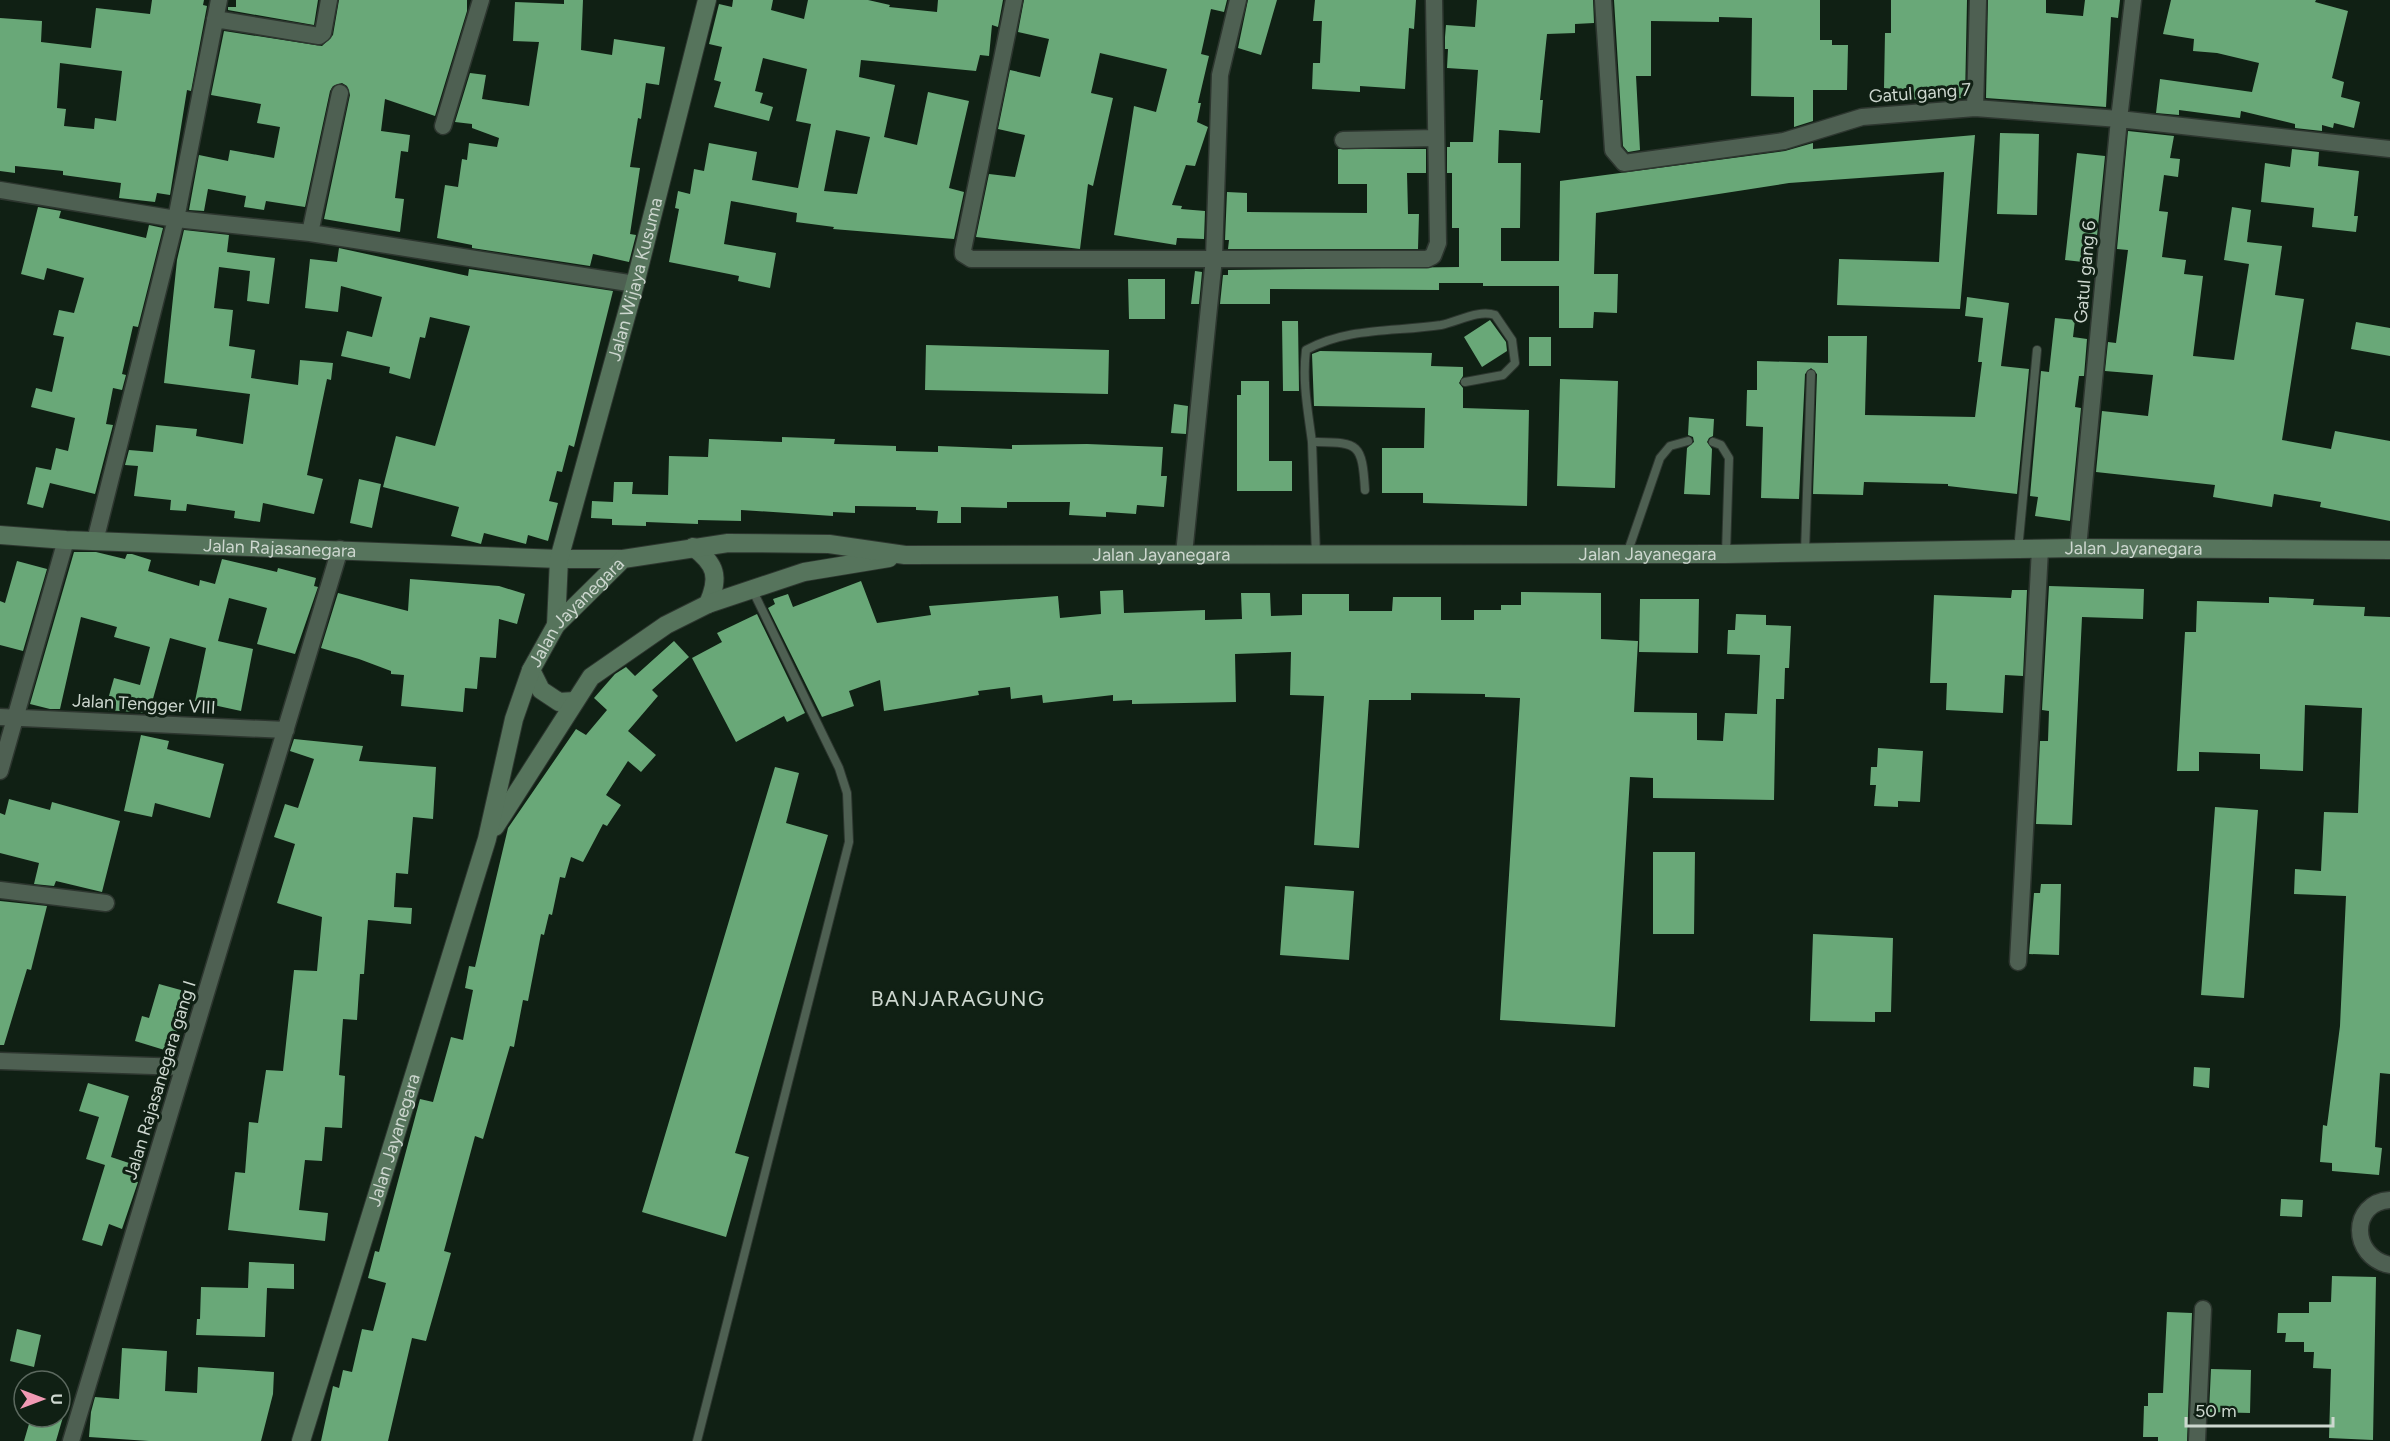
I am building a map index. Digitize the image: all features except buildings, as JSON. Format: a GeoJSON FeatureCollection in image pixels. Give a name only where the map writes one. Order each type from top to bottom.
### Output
{"type":"FeatureCollection","features":[{"type":"Feature","properties":{"kind":"main road","name":"Jalan Wijaya Kusuma"},"geometry":{"type":"LineString","coordinates":[[556,625],[560,559],[635,284],[707,0]]}},
{"type":"Feature","properties":{"kind":"main road","name":"Jalan Rajasanegara"},"geometry":{"type":"LineString","coordinates":[[0,535],[66,540],[560,559],[623,559]]}},
{"type":"Feature","properties":{"kind":"main road","name":"Jalan Jayanegara"},"geometry":{"type":"LineString","coordinates":[[301,1441],[487,839],[514,719],[531,670],[556,625],[623,559],[728,543],[829,544],[905,555],[1726,554],[2079,548],[2390,550]]}},
{"type":"Feature","properties":{"kind":"main road"},"geometry":{"type":"LineString","coordinates":[[693,547],[710,561],[714,570],[714,590],[708,604]]}},
{"type":"Feature","properties":{"kind":"main road","name":"Jalan Jayanegara"},"geometry":{"type":"LineString","coordinates":[[487,839],[591,676],[666,625],[708,604],[804,572],[905,555]]}},
{"type":"Feature","properties":{"kind":"main road"},"geometry":{"type":"LineString","coordinates":[[531,670],[541,690],[558,702],[575,700]]}},
{"type":"Feature","properties":{"kind":"street"},"geometry":{"type":"LineString","coordinates":[[95,541],[176,219],[219,0]]}},
{"type":"Feature","properties":{"kind":"street"},"geometry":{"type":"LineString","coordinates":[[215,19],[319,36],[323,33],[329,0]]}},
{"type":"Feature","properties":{"kind":"street"},"geometry":{"type":"LineString","coordinates":[[443,126],[482,0]]}},
{"type":"Feature","properties":{"kind":"street"},"geometry":{"type":"LineString","coordinates":[[1014,0],[963,254],[971,259],[1427,259],[1433,256],[1438,243],[1434,0]]}},
{"type":"Feature","properties":{"kind":"street"},"geometry":{"type":"LineString","coordinates":[[1184,554],[1214,258],[1220,75],[1238,0]]}},
{"type":"Feature","properties":{"kind":"street","name":"Gatul gang 7"},"geometry":{"type":"LineString","coordinates":[[1602,0],[1613,150],[1624,162],[1790,140],[1869,116],[1975,108],[2119,119],[2390,149]]}},
{"type":"Feature","properties":{"kind":"street"},"geometry":{"type":"LineString","coordinates":[[1975,108],[1978,0]]}},
{"type":"Feature","properties":{"kind":"street","name":"Gatul gang 6"},"geometry":{"type":"LineString","coordinates":[[2079,548],[2119,119],[2133,0]]}},
{"type":"Feature","properties":{"kind":"street"},"geometry":{"type":"LineString","coordinates":[[310,233],[340,93]]}},
{"type":"Feature","properties":{"kind":"street"},"geometry":{"type":"LineString","coordinates":[[1343,140],[1435,138]]}},
{"type":"Feature","properties":{"kind":"street"},"geometry":{"type":"LineString","coordinates":[[0,190],[176,219],[310,233],[635,284]]}},
{"type":"Feature","properties":{"kind":"street"},"geometry":{"type":"LineString","coordinates":[[0,771],[8,717],[66,540]]}},
{"type":"Feature","properties":{"kind":"street","name":"Jalan Rajasanegara gang I"},"geometry":{"type":"LineString","coordinates":[[70,1441],[340,549]]}},
{"type":"Feature","properties":{"kind":"street"},"geometry":{"type":"LineString","coordinates":[[2018,962],[2040,549]]}},
{"type":"Feature","properties":{"kind":"street","name":"Jalan Tengger VIII"},"geometry":{"type":"LineString","coordinates":[[8,717],[286,730]]}},
{"type":"Feature","properties":{"kind":"street"},"geometry":{"type":"LineString","coordinates":[[0,890],[106,903]]}},
{"type":"Feature","properties":{"kind":"street"},"geometry":{"type":"LineString","coordinates":[[0,1060],[184,1067]]}},
{"type":"Feature","properties":{"kind":"street"},"geometry":{"type":"LineString","coordinates":[[2390,1200],[2374,1205],[2366,1213],[2360,1234],[2362,1246],[2368,1255],[2390,1266]]}},
{"type":"Feature","properties":{"kind":"street"},"geometry":{"type":"LineString","coordinates":[[2197,1441],[2203,1310]]}},
{"type":"Feature","properties":{"kind":"lane"},"geometry":{"type":"LineString","coordinates":[[1316,555],[1312,442],[1304,395],[1306,350],[1318,343],[1346,334],[1442,325],[1481,315],[1495,315],[1512,340],[1515,363],[1503,375],[1466,382]]}},
{"type":"Feature","properties":{"kind":"lane"},"geometry":{"type":"LineString","coordinates":[[2018,550],[2037,350]]}},
{"type":"Feature","properties":{"kind":"lane"},"geometry":{"type":"LineString","coordinates":[[1805,552],[1810,374]]}},
{"type":"Feature","properties":{"kind":"lane"},"geometry":{"type":"LineString","coordinates":[[1627,554],[1663,451],[1677,443],[1688,441]]}},
{"type":"Feature","properties":{"kind":"lane"},"geometry":{"type":"LineString","coordinates":[[1312,442],[1347,443],[1355,447],[1361,456],[1365,490]]}},
{"type":"Feature","properties":{"kind":"lane"},"geometry":{"type":"LineString","coordinates":[[1713,442],[1721,445],[1729,458],[1726,554]]}},
{"type":"Feature","properties":{"kind":"lane"},"geometry":{"type":"LineString","coordinates":[[697,1441],[849,842],[847,793],[839,768],[752,588]]}},
{"type":"Feature","properties":{"kind":"district","name":"BANJARAGUNG"},"geometry":{"type":"Point","coordinates":[958,999]}}]}
